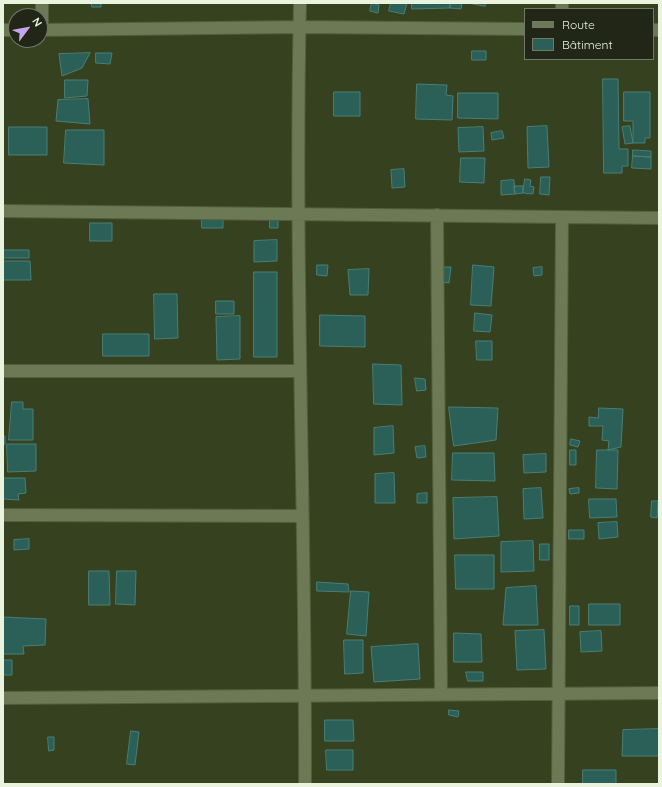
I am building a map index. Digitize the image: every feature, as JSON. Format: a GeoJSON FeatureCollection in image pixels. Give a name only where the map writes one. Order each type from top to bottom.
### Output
{"type":"FeatureCollection","features":[{"type":"Feature","properties":{"kind":"street"},"geometry":{"type":"LineString","coordinates":[[300,3],[300,371],[305,784]]}},
{"type":"Feature","properties":{"kind":"street"},"geometry":{"type":"LineString","coordinates":[[48,30],[300,27],[524,29]]}},
{"type":"Feature","properties":{"kind":"street"},"geometry":{"type":"LineString","coordinates":[[3,211],[659,218]]}},
{"type":"Feature","properties":{"kind":"street"},"geometry":{"type":"LineString","coordinates":[[437,215],[441,694]]}},
{"type":"Feature","properties":{"kind":"street"},"geometry":{"type":"LineString","coordinates":[[558,784],[562,216]]}},
{"type":"Feature","properties":{"kind":"street"},"geometry":{"type":"LineString","coordinates":[[3,371],[300,371]]}},
{"type":"Feature","properties":{"kind":"street"},"geometry":{"type":"LineString","coordinates":[[3,515],[302,516]]}},
{"type":"Feature","properties":{"kind":"street"},"geometry":{"type":"LineString","coordinates":[[3,698],[659,693]]}},
{"type":"Feature","properties":{"kind":"building"},"geometry":{"type":"Polygon","coordinates":[[[92,3],[101,3],[101,7],[92,7],[92,3]]]}},
{"type":"Feature","properties":{"kind":"building"},"geometry":{"type":"Polygon","coordinates":[[[372,3],[379,5],[378,13],[370,11],[372,3]]]}},
{"type":"Feature","properties":{"kind":"building"},"geometry":{"type":"Polygon","coordinates":[[[391,3],[407,3],[404,14],[389,11],[391,3]]]}},
{"type":"Feature","properties":{"kind":"building"},"geometry":{"type":"Polygon","coordinates":[[[412,3],[450,3],[450,8],[412,9],[412,3]]]}},
{"type":"Feature","properties":{"kind":"building"},"geometry":{"type":"Polygon","coordinates":[[[451,3],[462,3],[461,9],[450,8],[451,3]]]}},
{"type":"Feature","properties":{"kind":"building"},"geometry":{"type":"Polygon","coordinates":[[[469,3],[486,3],[485,6],[469,3]]]}},
{"type":"Feature","properties":{"kind":"building"},"geometry":{"type":"Polygon","coordinates":[[[472,51],[486,51],[486,60],[472,60],[472,51]]]}},
{"type":"Feature","properties":{"kind":"building"},"geometry":{"type":"Polygon","coordinates":[[[90,53],[82,68],[62,76],[59,54],[90,53]]]}},
{"type":"Feature","properties":{"kind":"building"},"geometry":{"type":"Polygon","coordinates":[[[96,53],[112,53],[110,64],[96,63],[96,53]]]}},
{"type":"Feature","properties":{"kind":"building"},"geometry":{"type":"Polygon","coordinates":[[[603,79],[618,79],[619,149],[628,149],[628,166],[622,166],[622,173],[604,173],[603,79]]]}},
{"type":"Feature","properties":{"kind":"building"},"geometry":{"type":"Polygon","coordinates":[[[65,80],[88,80],[87,96],[65,98],[65,80]]]}},
{"type":"Feature","properties":{"kind":"building"},"geometry":{"type":"Polygon","coordinates":[[[417,84],[447,85],[446,95],[453,96],[452,120],[416,119],[417,84]]]}},
{"type":"Feature","properties":{"kind":"building"},"geometry":{"type":"Polygon","coordinates":[[[334,92],[360,92],[360,116],[334,116],[334,92]]]}},
{"type":"Feature","properties":{"kind":"building"},"geometry":{"type":"Polygon","coordinates":[[[624,92],[650,92],[650,138],[645,138],[645,143],[633,143],[633,121],[624,121],[624,92]]]}},
{"type":"Feature","properties":{"kind":"building"},"geometry":{"type":"Polygon","coordinates":[[[458,93],[498,93],[498,119],[458,118],[458,93]]]}},
{"type":"Feature","properties":{"kind":"building"},"geometry":{"type":"Polygon","coordinates":[[[88,99],[90,124],[56,121],[58,100],[88,99]]]}},
{"type":"Feature","properties":{"kind":"building"},"geometry":{"type":"Polygon","coordinates":[[[547,126],[549,167],[528,168],[527,127],[547,126]]]}},
{"type":"Feature","properties":{"kind":"building"},"geometry":{"type":"Polygon","coordinates":[[[630,126],[633,143],[625,144],[622,127],[630,126]]]}},
{"type":"Feature","properties":{"kind":"building"},"geometry":{"type":"Polygon","coordinates":[[[9,127],[47,127],[47,155],[9,155],[9,127]]]}},
{"type":"Feature","properties":{"kind":"building"},"geometry":{"type":"Polygon","coordinates":[[[483,127],[484,151],[459,152],[458,128],[483,127]]]}},
{"type":"Feature","properties":{"kind":"building"},"geometry":{"type":"Polygon","coordinates":[[[66,130],[104,130],[104,165],[64,163],[66,130]]]}},
{"type":"Feature","properties":{"kind":"building"},"geometry":{"type":"Polygon","coordinates":[[[502,131],[504,138],[492,140],[491,133],[502,131]]]}},
{"type":"Feature","properties":{"kind":"building"},"geometry":{"type":"Polygon","coordinates":[[[633,150],[651,151],[651,157],[633,156],[633,150]]]}},
{"type":"Feature","properties":{"kind":"building"},"geometry":{"type":"Polygon","coordinates":[[[633,156],[651,157],[651,169],[632,168],[633,156]]]}},
{"type":"Feature","properties":{"kind":"building"},"geometry":{"type":"Polygon","coordinates":[[[461,158],[485,158],[484,183],[460,182],[461,158]]]}},
{"type":"Feature","properties":{"kind":"building"},"geometry":{"type":"Polygon","coordinates":[[[404,169],[405,187],[392,188],[391,170],[404,169]]]}},
{"type":"Feature","properties":{"kind":"building"},"geometry":{"type":"Polygon","coordinates":[[[541,177],[550,177],[549,195],[540,194],[541,177]]]}},
{"type":"Feature","properties":{"kind":"building"},"geometry":{"type":"Polygon","coordinates":[[[525,179],[531,180],[530,186],[534,187],[533,194],[523,193],[525,179]]]}},
{"type":"Feature","properties":{"kind":"building"},"geometry":{"type":"Polygon","coordinates":[[[514,180],[515,194],[501,195],[501,181],[514,180]]]}},
{"type":"Feature","properties":{"kind":"building"},"geometry":{"type":"Polygon","coordinates":[[[514,186],[523,186],[523,193],[515,194],[514,186]]]}},
{"type":"Feature","properties":{"kind":"building"},"geometry":{"type":"Polygon","coordinates":[[[202,219],[223,219],[223,228],[202,228],[202,219]]]}},
{"type":"Feature","properties":{"kind":"building"},"geometry":{"type":"Polygon","coordinates":[[[270,219],[278,219],[278,228],[270,228],[270,219]]]}},
{"type":"Feature","properties":{"kind":"building"},"geometry":{"type":"Polygon","coordinates":[[[90,223],[112,223],[112,241],[90,241],[90,223]]]}},
{"type":"Feature","properties":{"kind":"building"},"geometry":{"type":"Polygon","coordinates":[[[277,240],[277,261],[254,262],[254,241],[277,240]]]}},
{"type":"Feature","properties":{"kind":"building"},"geometry":{"type":"Polygon","coordinates":[[[3,250],[29,250],[29,258],[3,258],[3,250]]]}},
{"type":"Feature","properties":{"kind":"building"},"geometry":{"type":"Polygon","coordinates":[[[3,261],[30,261],[31,280],[3,280],[3,261]]]}},
{"type":"Feature","properties":{"kind":"building"},"geometry":{"type":"Polygon","coordinates":[[[317,265],[328,265],[327,276],[317,275],[317,265]]]}},
{"type":"Feature","properties":{"kind":"building"},"geometry":{"type":"Polygon","coordinates":[[[473,265],[494,267],[491,306],[471,305],[473,265]]]}},
{"type":"Feature","properties":{"kind":"building"},"geometry":{"type":"Polygon","coordinates":[[[444,267],[451,267],[449,283],[442,282],[444,267]]]}},
{"type":"Feature","properties":{"kind":"building"},"geometry":{"type":"Polygon","coordinates":[[[542,267],[542,275],[534,276],[533,268],[542,267]]]}},
{"type":"Feature","properties":{"kind":"building"},"geometry":{"type":"Polygon","coordinates":[[[369,269],[368,295],[350,295],[348,270],[369,269]]]}},
{"type":"Feature","properties":{"kind":"building"},"geometry":{"type":"Polygon","coordinates":[[[254,272],[277,272],[277,357],[254,357],[254,272]]]}},
{"type":"Feature","properties":{"kind":"building"},"geometry":{"type":"Polygon","coordinates":[[[154,294],[177,294],[178,338],[155,339],[154,294]]]}},
{"type":"Feature","properties":{"kind":"building"},"geometry":{"type":"Polygon","coordinates":[[[216,301],[234,301],[234,314],[216,314],[216,301]]]}},
{"type":"Feature","properties":{"kind":"building"},"geometry":{"type":"Polygon","coordinates":[[[475,313],[492,315],[490,332],[474,331],[475,313]]]}},
{"type":"Feature","properties":{"kind":"building"},"geometry":{"type":"Polygon","coordinates":[[[320,315],[365,316],[365,347],[320,346],[320,315]]]}},
{"type":"Feature","properties":{"kind":"building"},"geometry":{"type":"Polygon","coordinates":[[[240,316],[240,359],[217,360],[216,317],[240,316]]]}},
{"type":"Feature","properties":{"kind":"building"},"geometry":{"type":"Polygon","coordinates":[[[103,334],[149,334],[149,356],[103,356],[103,334]]]}},
{"type":"Feature","properties":{"kind":"building"},"geometry":{"type":"Polygon","coordinates":[[[476,341],[492,341],[492,360],[477,360],[476,341]]]}},
{"type":"Feature","properties":{"kind":"building"},"geometry":{"type":"Polygon","coordinates":[[[373,364],[401,365],[402,405],[374,404],[373,364]]]}},
{"type":"Feature","properties":{"kind":"building"},"geometry":{"type":"Polygon","coordinates":[[[415,378],[425,379],[426,390],[417,391],[415,378]]]}},
{"type":"Feature","properties":{"kind":"building"},"geometry":{"type":"Polygon","coordinates":[[[12,402],[23,402],[23,409],[33,409],[33,440],[9,440],[12,402]]]}},
{"type":"Feature","properties":{"kind":"building"},"geometry":{"type":"Polygon","coordinates":[[[449,407],[498,408],[496,440],[454,446],[449,407]]]}},
{"type":"Feature","properties":{"kind":"building"},"geometry":{"type":"Polygon","coordinates":[[[599,408],[623,409],[621,447],[608,450],[609,441],[602,440],[603,426],[589,426],[589,417],[598,418],[599,408]]]}},
{"type":"Feature","properties":{"kind":"building"},"geometry":{"type":"Polygon","coordinates":[[[393,426],[394,453],[374,455],[374,428],[393,426]]]}},
{"type":"Feature","properties":{"kind":"building"},"geometry":{"type":"Polygon","coordinates":[[[3,436],[5,436],[5,444],[3,445],[3,436]]]}},
{"type":"Feature","properties":{"kind":"building"},"geometry":{"type":"Polygon","coordinates":[[[571,439],[580,441],[578,447],[570,445],[571,439]]]}},
{"type":"Feature","properties":{"kind":"building"},"geometry":{"type":"Polygon","coordinates":[[[7,444],[36,444],[36,471],[8,472],[7,444]]]}},
{"type":"Feature","properties":{"kind":"building"},"geometry":{"type":"Polygon","coordinates":[[[425,446],[426,457],[417,458],[415,447],[425,446]]]}},
{"type":"Feature","properties":{"kind":"building"},"geometry":{"type":"Polygon","coordinates":[[[570,450],[576,450],[576,465],[570,465],[570,450]]]}},
{"type":"Feature","properties":{"kind":"building"},"geometry":{"type":"Polygon","coordinates":[[[597,450],[618,450],[617,489],[596,488],[597,450]]]}},
{"type":"Feature","properties":{"kind":"building"},"geometry":{"type":"Polygon","coordinates":[[[453,453],[494,453],[495,481],[452,480],[453,453]]]}},
{"type":"Feature","properties":{"kind":"building"},"geometry":{"type":"Polygon","coordinates":[[[546,454],[546,472],[524,473],[523,455],[546,454]]]}},
{"type":"Feature","properties":{"kind":"building"},"geometry":{"type":"Polygon","coordinates":[[[394,473],[395,503],[375,503],[375,474],[394,473]]]}},
{"type":"Feature","properties":{"kind":"building"},"geometry":{"type":"Polygon","coordinates":[[[3,478],[25,478],[26,493],[18,494],[19,500],[3,499],[3,478]]]}},
{"type":"Feature","properties":{"kind":"building"},"geometry":{"type":"Polygon","coordinates":[[[541,488],[543,518],[524,519],[523,489],[541,488]]]}},
{"type":"Feature","properties":{"kind":"building"},"geometry":{"type":"Polygon","coordinates":[[[579,488],[579,493],[570,494],[569,489],[579,488]]]}},
{"type":"Feature","properties":{"kind":"building"},"geometry":{"type":"Polygon","coordinates":[[[427,493],[427,503],[417,503],[417,494],[427,493]]]}},
{"type":"Feature","properties":{"kind":"building"},"geometry":{"type":"Polygon","coordinates":[[[497,497],[499,536],[454,539],[453,498],[497,497]]]}},
{"type":"Feature","properties":{"kind":"building"},"geometry":{"type":"Polygon","coordinates":[[[589,499],[616,499],[617,517],[590,518],[589,499]]]}},
{"type":"Feature","properties":{"kind":"building"},"geometry":{"type":"Polygon","coordinates":[[[652,501],[658,501],[657,518],[651,517],[652,501]]]}},
{"type":"Feature","properties":{"kind":"building"},"geometry":{"type":"Polygon","coordinates":[[[617,522],[618,537],[599,539],[598,523],[617,522]]]}},
{"type":"Feature","properties":{"kind":"building"},"geometry":{"type":"Polygon","coordinates":[[[569,530],[584,530],[584,539],[569,539],[569,530]]]}},
{"type":"Feature","properties":{"kind":"building"},"geometry":{"type":"Polygon","coordinates":[[[29,539],[29,549],[14,550],[14,540],[29,539]]]}},
{"type":"Feature","properties":{"kind":"building"},"geometry":{"type":"Polygon","coordinates":[[[533,541],[534,571],[501,572],[501,542],[533,541]]]}},
{"type":"Feature","properties":{"kind":"building"},"geometry":{"type":"Polygon","coordinates":[[[540,544],[549,544],[549,560],[540,560],[540,544]]]}},
{"type":"Feature","properties":{"kind":"building"},"geometry":{"type":"Polygon","coordinates":[[[455,555],[494,555],[494,589],[456,589],[455,555]]]}},
{"type":"Feature","properties":{"kind":"building"},"geometry":{"type":"Polygon","coordinates":[[[89,571],[109,571],[110,605],[89,605],[89,571]]]}},
{"type":"Feature","properties":{"kind":"building"},"geometry":{"type":"Polygon","coordinates":[[[117,571],[136,571],[135,605],[116,604],[117,571]]]}},
{"type":"Feature","properties":{"kind":"building"},"geometry":{"type":"Polygon","coordinates":[[[317,582],[348,584],[349,592],[317,591],[317,582]]]}},
{"type":"Feature","properties":{"kind":"building"},"geometry":{"type":"Polygon","coordinates":[[[536,586],[538,625],[503,625],[506,588],[536,586]]]}},
{"type":"Feature","properties":{"kind":"building"},"geometry":{"type":"Polygon","coordinates":[[[351,591],[369,592],[366,636],[347,634],[351,591]]]}},
{"type":"Feature","properties":{"kind":"building"},"geometry":{"type":"Polygon","coordinates":[[[589,604],[620,604],[620,625],[589,625],[589,604]]]}},
{"type":"Feature","properties":{"kind":"building"},"geometry":{"type":"Polygon","coordinates":[[[570,606],[579,606],[579,625],[570,625],[570,606]]]}},
{"type":"Feature","properties":{"kind":"building"},"geometry":{"type":"Polygon","coordinates":[[[3,617],[46,619],[45,645],[23,646],[24,654],[3,654],[3,617]]]}},
{"type":"Feature","properties":{"kind":"building"},"geometry":{"type":"Polygon","coordinates":[[[544,630],[546,669],[517,670],[515,631],[544,630]]]}},
{"type":"Feature","properties":{"kind":"building"},"geometry":{"type":"Polygon","coordinates":[[[601,631],[602,651],[581,652],[580,632],[601,631]]]}},
{"type":"Feature","properties":{"kind":"building"},"geometry":{"type":"Polygon","coordinates":[[[454,633],[481,634],[482,662],[454,662],[454,633]]]}},
{"type":"Feature","properties":{"kind":"building"},"geometry":{"type":"Polygon","coordinates":[[[344,640],[363,640],[363,673],[345,674],[344,640]]]}},
{"type":"Feature","properties":{"kind":"building"},"geometry":{"type":"Polygon","coordinates":[[[418,644],[420,679],[374,682],[371,647],[418,644]]]}},
{"type":"Feature","properties":{"kind":"building"},"geometry":{"type":"Polygon","coordinates":[[[3,660],[12,660],[12,675],[3,675],[3,660]]]}},
{"type":"Feature","properties":{"kind":"building"},"geometry":{"type":"Polygon","coordinates":[[[466,672],[483,672],[483,681],[468,681],[466,672]]]}},
{"type":"Feature","properties":{"kind":"building"},"geometry":{"type":"Polygon","coordinates":[[[449,710],[459,711],[458,717],[449,715],[449,710]]]}},
{"type":"Feature","properties":{"kind":"building"},"geometry":{"type":"Polygon","coordinates":[[[325,720],[353,720],[354,741],[325,741],[325,720]]]}},
{"type":"Feature","properties":{"kind":"building"},"geometry":{"type":"Polygon","coordinates":[[[659,729],[659,756],[622,756],[623,730],[659,729]]]}},
{"type":"Feature","properties":{"kind":"building"},"geometry":{"type":"Polygon","coordinates":[[[131,731],[139,732],[135,765],[127,764],[131,731]]]}},
{"type":"Feature","properties":{"kind":"building"},"geometry":{"type":"Polygon","coordinates":[[[48,737],[54,737],[54,750],[49,751],[48,737]]]}},
{"type":"Feature","properties":{"kind":"building"},"geometry":{"type":"Polygon","coordinates":[[[326,750],[353,750],[353,770],[327,770],[326,750]]]}},
{"type":"Feature","properties":{"kind":"building"},"geometry":{"type":"Polygon","coordinates":[[[583,770],[616,770],[616,784],[583,784],[583,770]]]}}]}
